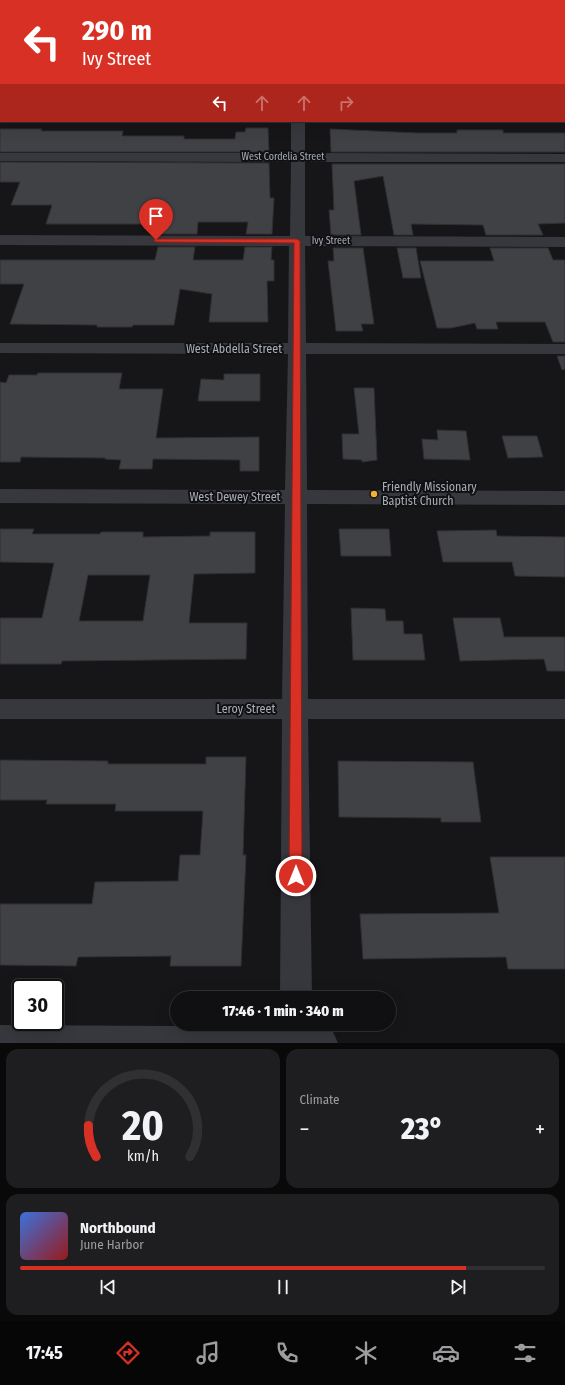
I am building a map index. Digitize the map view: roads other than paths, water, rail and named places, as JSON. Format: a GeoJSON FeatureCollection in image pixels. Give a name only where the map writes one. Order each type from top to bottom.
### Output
{"type":"FeatureCollection","features":[{"type":"Feature","properties":{"kind":"street"},"geometry":{"type":"LineString","coordinates":[[296,991],[295,709],[298,122]]}},
{"type":"Feature","properties":{"kind":"street","name":"West Cordelia Street"},"geometry":{"type":"LineString","coordinates":[[0,157],[565,158]]}},
{"type":"Feature","properties":{"kind":"street","name":"Ivy Street"},"geometry":{"type":"LineString","coordinates":[[0,240],[565,242]]}},
{"type":"Feature","properties":{"kind":"street","name":"West Abdella Street"},"geometry":{"type":"LineString","coordinates":[[0,348],[565,349]]}},
{"type":"Feature","properties":{"kind":"street","name":"West Dewey Street"},"geometry":{"type":"LineString","coordinates":[[0,496],[565,498]]}},
{"type":"Feature","properties":{"kind":"street","name":"Leroy Street"},"geometry":{"type":"LineString","coordinates":[[0,709],[565,709]]}},
{"type":"Feature","properties":{"kind":"street"},"geometry":{"type":"LineString","coordinates":[[296,1031],[296,1043]]}},
{"type":"Feature","properties":{"kind":"street"},"geometry":{"type":"LineString","coordinates":[[0,1041],[321,1043]]}},
{"type":"Feature","properties":{"kind":"place","name":"Friendly Missionary Baptist Church"},"geometry":{"type":"Point","coordinates":[374,494]}}]}
